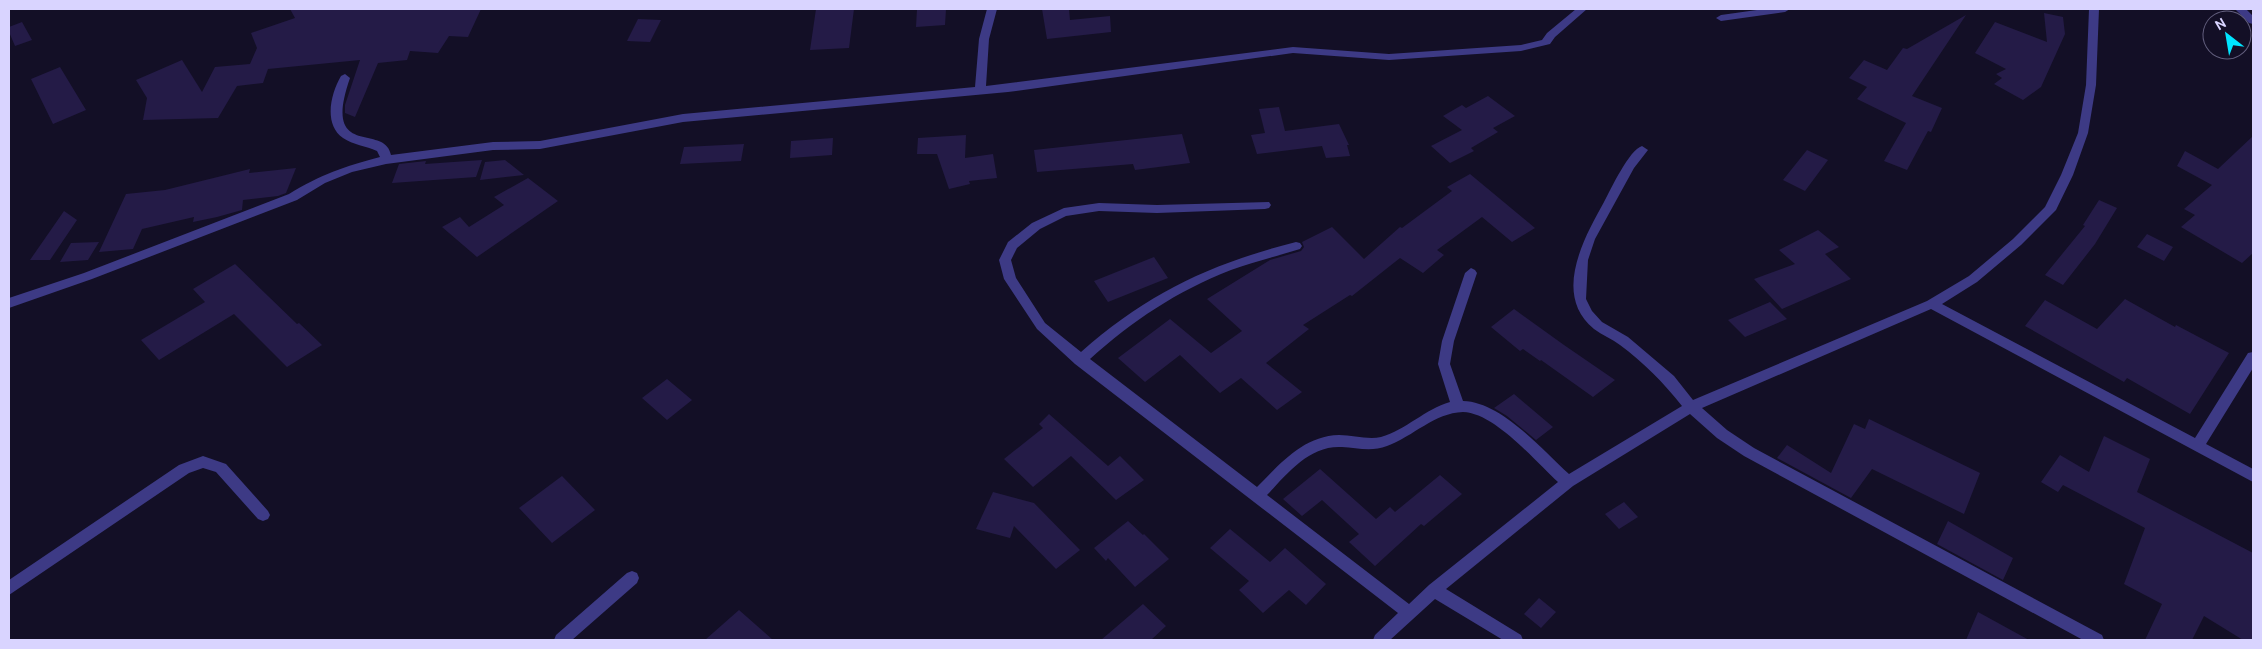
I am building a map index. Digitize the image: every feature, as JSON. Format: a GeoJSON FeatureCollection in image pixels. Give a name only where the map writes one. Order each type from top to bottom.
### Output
{"type":"FeatureCollection","features":[{"type":"Feature","properties":{"kind":"street"},"geometry":{"type":"LineString","coordinates":[[980,91],[984,39],[992,9]]}},
{"type":"Feature","properties":{"kind":"street"},"geometry":{"type":"LineString","coordinates":[[9,303],[88,276],[284,200],[321,180],[349,169],[386,160],[493,146],[540,145],[682,118],[980,91],[1188,66],[1293,50],[1389,57],[1521,48],[1546,42],[1551,35],[1582,9]]}},
{"type":"Feature","properties":{"kind":"street"},"geometry":{"type":"LineString","coordinates":[[1721,18],[1785,9]]}},
{"type":"Feature","properties":{"kind":"street"},"geometry":{"type":"LineString","coordinates":[[1380,640],[1434,590],[1568,482],[1692,407],[1931,304],[1973,279],[2017,242],[2050,210],[2067,175],[2083,133],[2091,85],[2094,9]]}},
{"type":"Feature","properties":{"kind":"street"},"geometry":{"type":"LineString","coordinates":[[2240,9],[2253,21]]}},
{"type":"Feature","properties":{"kind":"street"},"geometry":{"type":"LineString","coordinates":[[345,78],[336,114],[340,128],[347,136],[381,148],[385,152],[386,160]]}},
{"type":"Feature","properties":{"kind":"street"},"geometry":{"type":"LineString","coordinates":[[1642,150],[1630,166],[1590,239],[1582,260],[1580,299],[1588,314],[1598,324],[1624,341],[1670,380],[1692,407],[1722,434],[1748,452],[2097,640]]}},
{"type":"Feature","properties":{"kind":"street"},"geometry":{"type":"LineString","coordinates":[[1265,205],[1157,209],[1099,207],[1064,212],[1036,226],[1012,245],[1005,260],[1010,279],[1041,326],[1080,360],[1409,613]]}},
{"type":"Feature","properties":{"kind":"street"},"geometry":{"type":"LineString","coordinates":[[1080,360],[1123,323],[1160,298],[1212,271],[1267,253],[1296,246]]}},
{"type":"Feature","properties":{"kind":"street"},"geometry":{"type":"LineString","coordinates":[[1458,406],[1444,364],[1448,341],[1471,272]]}},
{"type":"Feature","properties":{"kind":"street"},"geometry":{"type":"LineString","coordinates":[[1931,304],[1979,327],[2122,408],[2198,445],[2253,476]]}},
{"type":"Feature","properties":{"kind":"street"},"geometry":{"type":"LineString","coordinates":[[2198,445],[2253,357]]}},
{"type":"Feature","properties":{"kind":"street"},"geometry":{"type":"LineString","coordinates":[[1256,497],[1311,446],[1337,441],[1368,444],[1382,442],[1396,437],[1440,410],[1458,406],[1475,408],[1491,415],[1568,482]]}},
{"type":"Feature","properties":{"kind":"street"},"geometry":{"type":"LineString","coordinates":[[9,588],[184,469],[203,462],[221,468],[263,515]]}},
{"type":"Feature","properties":{"kind":"street"},"geometry":{"type":"LineString","coordinates":[[561,640],[632,578]]}},
{"type":"Feature","properties":{"kind":"street"},"geometry":{"type":"LineString","coordinates":[[1434,590],[1516,640]]}},
{"type":"Feature","properties":{"kind":"building"},"geometry":{"type":"Polygon","coordinates":[[[290,9],[481,9],[468,37],[449,36],[438,53],[410,51],[407,60],[378,63],[355,117],[345,113],[345,105],[360,60],[268,69],[263,83],[237,86],[218,118],[143,120],[147,98],[136,80],[182,60],[202,92],[215,67],[250,64],[257,48],[251,33],[295,18],[290,9]]]}},
{"type":"Feature","properties":{"kind":"building"},"geometry":{"type":"Polygon","coordinates":[[[816,9],[854,9],[849,48],[810,50],[816,9]]]}},
{"type":"Feature","properties":{"kind":"building"},"geometry":{"type":"Polygon","coordinates":[[[917,9],[946,9],[945,25],[916,27],[917,9]]]}},
{"type":"Feature","properties":{"kind":"building"},"geometry":{"type":"Polygon","coordinates":[[[1042,9],[1069,9],[1070,20],[1110,16],[1111,32],[1047,39],[1042,9]]]}},
{"type":"Feature","properties":{"kind":"building"},"geometry":{"type":"Polygon","coordinates":[[[2044,13],[2063,17],[2065,34],[2041,87],[2023,100],[1994,84],[2002,78],[1996,74],[2006,69],[1975,53],[1995,22],[2047,42],[2044,13]]]}},
{"type":"Feature","properties":{"kind":"building"},"geometry":{"type":"Polygon","coordinates":[[[1966,15],[1912,96],[1942,108],[1931,132],[1928,131],[1907,170],[1884,161],[1906,123],[1857,99],[1867,87],[1849,78],[1864,60],[1887,70],[1903,48],[1907,49],[1966,15]]]}},
{"type":"Feature","properties":{"kind":"building"},"geometry":{"type":"Polygon","coordinates":[[[638,19],[661,20],[650,42],[627,41],[638,19]]]}},
{"type":"Feature","properties":{"kind":"building"},"geometry":{"type":"Polygon","coordinates":[[[22,22],[32,40],[15,46],[9,32],[9,27],[22,22]]]}},
{"type":"Feature","properties":{"kind":"building"},"geometry":{"type":"Polygon","coordinates":[[[60,67],[86,110],[53,124],[31,79],[60,67]]]}},
{"type":"Feature","properties":{"kind":"building"},"geometry":{"type":"Polygon","coordinates":[[[1488,96],[1515,116],[1493,128],[1498,132],[1471,148],[1474,151],[1450,163],[1431,146],[1462,130],[1443,116],[1462,105],[1466,108],[1488,96]]]}},
{"type":"Feature","properties":{"kind":"building"},"geometry":{"type":"Polygon","coordinates":[[[1279,107],[1285,131],[1339,124],[1349,145],[1347,145],[1350,156],[1326,158],[1322,146],[1257,154],[1251,135],[1265,133],[1259,109],[1279,107]]]}},
{"type":"Feature","properties":{"kind":"building"},"geometry":{"type":"Polygon","coordinates":[[[1182,134],[1190,163],[1135,170],[1133,164],[1037,172],[1034,150],[1182,134]]]}},
{"type":"Feature","properties":{"kind":"building"},"geometry":{"type":"Polygon","coordinates":[[[966,135],[965,158],[993,154],[997,178],[969,181],[970,184],[949,189],[937,154],[917,154],[918,138],[966,135]]]}},
{"type":"Feature","properties":{"kind":"building"},"geometry":{"type":"Polygon","coordinates":[[[2253,136],[2253,253],[2242,263],[2181,227],[2195,215],[2184,209],[2212,185],[2177,166],[2185,151],[2218,169],[2253,136]]]}},
{"type":"Feature","properties":{"kind":"building"},"geometry":{"type":"Polygon","coordinates":[[[833,138],[832,155],[790,158],[791,141],[833,138]]]}},
{"type":"Feature","properties":{"kind":"building"},"geometry":{"type":"Polygon","coordinates":[[[744,144],[741,161],[680,164],[684,147],[744,144]]]}},
{"type":"Feature","properties":{"kind":"building"},"geometry":{"type":"Polygon","coordinates":[[[1807,150],[1828,160],[1805,191],[1783,180],[1807,150]]]}},
{"type":"Feature","properties":{"kind":"building"},"geometry":{"type":"Polygon","coordinates":[[[482,160],[476,177],[392,183],[399,164],[426,161],[425,164],[482,160]]]}},
{"type":"Feature","properties":{"kind":"building"},"geometry":{"type":"Polygon","coordinates":[[[505,160],[524,175],[480,180],[485,162],[505,160]]]}},
{"type":"Feature","properties":{"kind":"building"},"geometry":{"type":"Polygon","coordinates":[[[296,168],[286,193],[278,196],[243,200],[242,210],[217,217],[193,222],[194,217],[142,229],[133,249],[99,252],[126,194],[165,190],[250,169],[249,173],[296,168]]]}},
{"type":"Feature","properties":{"kind":"building"},"geometry":{"type":"Polygon","coordinates":[[[1470,174],[1535,228],[1512,242],[1482,217],[1437,250],[1444,255],[1423,273],[1400,258],[1352,296],[1350,295],[1303,325],[1309,329],[1266,363],[1302,392],[1277,410],[1241,378],[1220,393],[1180,355],[1145,382],[1118,358],[1170,319],[1211,353],[1242,331],[1207,299],[1270,260],[1301,251],[1304,247],[1302,242],[1332,227],[1364,259],[1400,227],[1402,228],[1452,191],[1447,187],[1470,174]]]}},
{"type":"Feature","properties":{"kind":"building"},"geometry":{"type":"Polygon","coordinates":[[[528,178],[558,201],[477,257],[442,227],[460,217],[469,227],[504,205],[494,197],[528,178]]]}},
{"type":"Feature","properties":{"kind":"building"},"geometry":{"type":"Polygon","coordinates":[[[2099,200],[2117,208],[2095,244],[2063,285],[2045,275],[2085,226],[2083,225],[2099,200]]]}},
{"type":"Feature","properties":{"kind":"building"},"geometry":{"type":"Polygon","coordinates":[[[64,211],[77,220],[50,260],[30,260],[64,211]]]}},
{"type":"Feature","properties":{"kind":"building"},"geometry":{"type":"Polygon","coordinates":[[[1818,230],[1839,247],[1825,254],[1851,279],[1782,309],[1754,279],[1795,264],[1779,250],[1818,230]]]}},
{"type":"Feature","properties":{"kind":"building"},"geometry":{"type":"Polygon","coordinates":[[[2147,234],[2173,247],[2164,261],[2137,247],[2147,234]]]}},
{"type":"Feature","properties":{"kind":"building"},"geometry":{"type":"Polygon","coordinates":[[[99,242],[88,260],[60,262],[71,243],[99,242]]]}},
{"type":"Feature","properties":{"kind":"building"},"geometry":{"type":"Polygon","coordinates":[[[1154,257],[1168,278],[1108,302],[1094,281],[1154,257]]]}},
{"type":"Feature","properties":{"kind":"building"},"geometry":{"type":"Polygon","coordinates":[[[235,264],[297,324],[299,323],[322,345],[287,367],[234,314],[159,360],[141,340],[205,302],[193,289],[235,264]]]}},
{"type":"Feature","properties":{"kind":"building"},"geometry":{"type":"Polygon","coordinates":[[[2125,299],[2175,327],[2176,325],[2229,353],[2190,414],[2127,378],[2124,382],[2025,326],[2045,300],[2097,329],[2125,299]]]}},
{"type":"Feature","properties":{"kind":"building"},"geometry":{"type":"Polygon","coordinates":[[[1770,302],[1787,319],[1745,337],[1728,320],[1770,302]]]}},
{"type":"Feature","properties":{"kind":"building"},"geometry":{"type":"Polygon","coordinates":[[[1514,309],[1615,380],[1593,397],[1541,360],[1523,349],[1520,351],[1491,327],[1514,309]]]}},
{"type":"Feature","properties":{"kind":"building"},"geometry":{"type":"Polygon","coordinates":[[[667,379],[692,400],[667,420],[642,398],[667,379]]]}},
{"type":"Feature","properties":{"kind":"building"},"geometry":{"type":"Polygon","coordinates":[[[1514,394],[1553,427],[1536,440],[1507,416],[1494,408],[1514,394]]]}},
{"type":"Feature","properties":{"kind":"building"},"geometry":{"type":"Polygon","coordinates":[[[1049,414],[1108,466],[1120,456],[1144,480],[1116,500],[1071,456],[1033,487],[1004,459],[1043,428],[1039,424],[1049,414]]]}},
{"type":"Feature","properties":{"kind":"building"},"geometry":{"type":"Polygon","coordinates":[[[1869,419],[1980,473],[1964,514],[1872,469],[1851,498],[1777,458],[1787,445],[1831,473],[1854,424],[1865,429],[1869,419]]]}},
{"type":"Feature","properties":{"kind":"building"},"geometry":{"type":"Polygon","coordinates":[[[2104,436],[2150,459],[2137,492],[2253,553],[2253,640],[2243,640],[2204,616],[2192,640],[2145,640],[2162,604],[2124,584],[2145,528],[2063,485],[2058,492],[2041,482],[2060,455],[2089,472],[2104,436]]]}},
{"type":"Feature","properties":{"kind":"building"},"geometry":{"type":"Polygon","coordinates":[[[1320,469],[1376,519],[1390,507],[1395,512],[1440,475],[1462,494],[1424,526],[1421,524],[1375,566],[1349,542],[1359,534],[1322,500],[1302,516],[1283,499],[1320,469]]]}},
{"type":"Feature","properties":{"kind":"building"},"geometry":{"type":"Polygon","coordinates":[[[562,476],[595,510],[552,543],[519,508],[562,476]]]}},
{"type":"Feature","properties":{"kind":"building"},"geometry":{"type":"Polygon","coordinates":[[[993,492],[1034,503],[1080,550],[1056,569],[1014,526],[1010,538],[976,529],[993,492]]]}},
{"type":"Feature","properties":{"kind":"building"},"geometry":{"type":"Polygon","coordinates":[[[1624,502],[1638,517],[1619,529],[1605,514],[1624,502]]]}},
{"type":"Feature","properties":{"kind":"building"},"geometry":{"type":"Polygon","coordinates":[[[1128,521],[1169,559],[1135,587],[1108,558],[1106,561],[1094,548],[1128,521]]]}},
{"type":"Feature","properties":{"kind":"building"},"geometry":{"type":"Polygon","coordinates":[[[1948,521],[2013,558],[2003,580],[1937,544],[1948,521]]]}},
{"type":"Feature","properties":{"kind":"building"},"geometry":{"type":"Polygon","coordinates":[[[1230,529],[1270,562],[1285,548],[1326,584],[1306,605],[1289,590],[1263,613],[1239,590],[1249,581],[1210,548],[1230,529]]]}},
{"type":"Feature","properties":{"kind":"building"},"geometry":{"type":"Polygon","coordinates":[[[1539,598],[1556,612],[1541,628],[1524,614],[1539,598]]]}},
{"type":"Feature","properties":{"kind":"building"},"geometry":{"type":"Polygon","coordinates":[[[1143,604],[1166,626],[1151,640],[1101,640],[1143,604]]]}},
{"type":"Feature","properties":{"kind":"building"},"geometry":{"type":"Polygon","coordinates":[[[739,610],[773,640],[705,640],[739,610]]]}},
{"type":"Feature","properties":{"kind":"building"},"geometry":{"type":"Polygon","coordinates":[[[1978,612],[2029,640],[1966,640],[1978,612]]]}}]}
